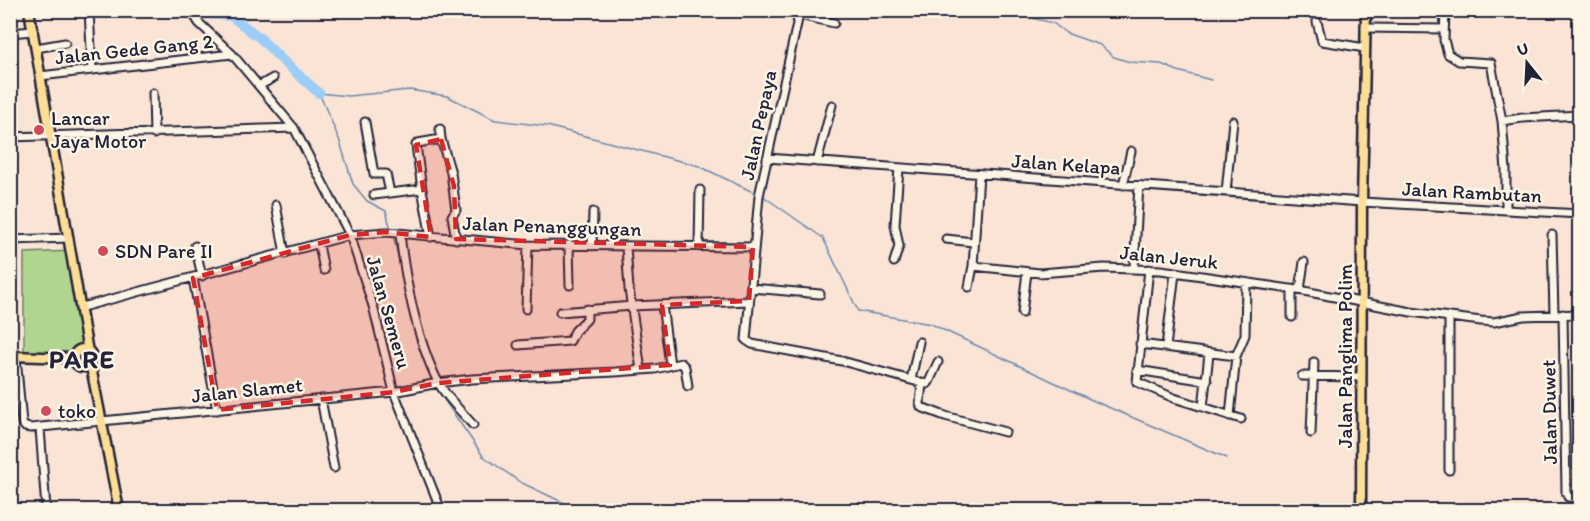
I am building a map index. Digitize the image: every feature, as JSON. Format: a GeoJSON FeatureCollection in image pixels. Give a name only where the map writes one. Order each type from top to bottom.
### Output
{"type":"FeatureCollection","features":[{"type":"Feature","properties":{"kind":"main road"},"geometry":{"type":"LineString","coordinates":[[29,10],[88,352],[91,357],[90,362],[119,510]]}},
{"type":"Feature","properties":{"kind":"main road","name":"Jalan Panglima Polim"},"geometry":{"type":"LineString","coordinates":[[1361,510],[1365,10]]}},
{"type":"Feature","properties":{"kind":"main road"},"geometry":{"type":"LineString","coordinates":[[74,358],[80,350],[88,352]]}},
{"type":"Feature","properties":{"kind":"main road"},"geometry":{"type":"LineString","coordinates":[[13,357],[74,358]]}},
{"type":"Feature","properties":{"kind":"main road"},"geometry":{"type":"LineString","coordinates":[[74,358],[79,366],[84,367],[90,362]]}},
{"type":"Feature","properties":{"kind":"street"},"geometry":{"type":"LineString","coordinates":[[89,10],[92,69]]}},
{"type":"Feature","properties":{"kind":"street","name":"Jalan Semeru"},"geometry":{"type":"LineString","coordinates":[[190,10],[232,54],[294,128],[350,236],[373,306],[394,392],[441,510]]}},
{"type":"Feature","properties":{"kind":"street"},"geometry":{"type":"LineString","coordinates":[[1445,10],[1445,47],[1448,54],[1459,61],[1491,63],[1502,122],[1506,170],[1501,210]]}},
{"type":"Feature","properties":{"kind":"street"},"geometry":{"type":"LineString","coordinates":[[800,13],[834,23]]}},
{"type":"Feature","properties":{"kind":"street","name":"Jalan Pepaya"},"geometry":{"type":"LineString","coordinates":[[800,13],[759,196],[746,338],[749,343],[833,359],[911,380]]}},
{"type":"Feature","properties":{"kind":"street"},"geometry":{"type":"LineString","coordinates":[[1317,22],[1322,42],[1365,48]]}},
{"type":"Feature","properties":{"kind":"street"},"geometry":{"type":"LineString","coordinates":[[1365,28],[1444,29]]}},
{"type":"Feature","properties":{"kind":"street"},"geometry":{"type":"LineString","coordinates":[[10,33],[33,31]]}},
{"type":"Feature","properties":{"kind":"street"},"geometry":{"type":"LineString","coordinates":[[36,48],[65,43]]}},
{"type":"Feature","properties":{"kind":"street","name":"Jalan Gede Gang 2"},"geometry":{"type":"LineString","coordinates":[[40,75],[232,54]]}},
{"type":"Feature","properties":{"kind":"street"},"geometry":{"type":"LineString","coordinates":[[259,86],[273,78]]}},
{"type":"Feature","properties":{"kind":"street"},"geometry":{"type":"LineString","coordinates":[[153,93],[154,134]]}},
{"type":"Feature","properties":{"kind":"street"},"geometry":{"type":"LineString","coordinates":[[817,162],[832,105]]}},
{"type":"Feature","properties":{"kind":"street"},"geometry":{"type":"LineString","coordinates":[[1502,122],[1522,118],[1580,115]]}},
{"type":"Feature","properties":{"kind":"street"},"geometry":{"type":"LineString","coordinates":[[1226,192],[1233,121]]}},
{"type":"Feature","properties":{"kind":"street"},"geometry":{"type":"LineString","coordinates":[[365,122],[374,174],[386,174],[390,193]]}},
{"type":"Feature","properties":{"kind":"street"},"geometry":{"type":"LineString","coordinates":[[10,137],[294,128]]}},
{"type":"Feature","properties":{"kind":"street"},"geometry":{"type":"LineString","coordinates":[[440,129],[454,186],[456,210],[452,216],[456,239]]}},
{"type":"Feature","properties":{"kind":"street"},"geometry":{"type":"LineString","coordinates":[[431,237],[416,145],[441,139]]}},
{"type":"Feature","properties":{"kind":"street"},"geometry":{"type":"LineString","coordinates":[[1123,185],[1131,151]]}},
{"type":"Feature","properties":{"kind":"street","name":"Jalan Kelapa"},"geometry":{"type":"LineString","coordinates":[[767,158],[1362,202]]}},
{"type":"Feature","properties":{"kind":"street"},"geometry":{"type":"LineString","coordinates":[[894,262],[899,246],[895,225],[898,168]]}},
{"type":"Feature","properties":{"kind":"street"},"geometry":{"type":"LineString","coordinates":[[969,287],[979,174]]}},
{"type":"Feature","properties":{"kind":"street"},"geometry":{"type":"LineString","coordinates":[[1134,268],[1139,186]]}},
{"type":"Feature","properties":{"kind":"street"},"geometry":{"type":"LineString","coordinates":[[375,195],[422,189]]}},
{"type":"Feature","properties":{"kind":"street"},"geometry":{"type":"LineString","coordinates":[[699,247],[700,190]]}},
{"type":"Feature","properties":{"kind":"street","name":"Jalan Rambutan"},"geometry":{"type":"LineString","coordinates":[[1362,202],[1580,214]]}},
{"type":"Feature","properties":{"kind":"street"},"geometry":{"type":"LineString","coordinates":[[276,205],[285,254]]}},
{"type":"Feature","properties":{"kind":"street"},"geometry":{"type":"LineString","coordinates":[[592,246],[593,212]]}},
{"type":"Feature","properties":{"kind":"street","name":"Jalan Penanggungan"},"geometry":{"type":"LineString","coordinates":[[81,307],[350,236],[386,232],[528,244],[753,248]]}},
{"type":"Feature","properties":{"kind":"street"},"geometry":{"type":"LineString","coordinates":[[398,234],[408,289],[435,383],[473,424]]}},
{"type":"Feature","properties":{"kind":"street"},"geometry":{"type":"LineString","coordinates":[[1552,235],[1554,314]]}},
{"type":"Feature","properties":{"kind":"street"},"geometry":{"type":"LineString","coordinates":[[10,240],[69,238]]}},
{"type":"Feature","properties":{"kind":"street"},"geometry":{"type":"LineString","coordinates":[[946,239],[973,242]]}},
{"type":"Feature","properties":{"kind":"street"},"geometry":{"type":"LineString","coordinates":[[526,309],[528,244]]}},
{"type":"Feature","properties":{"kind":"street"},"geometry":{"type":"LineString","coordinates":[[319,245],[324,270]]}},
{"type":"Feature","properties":{"kind":"street"},"geometry":{"type":"LineString","coordinates":[[569,245],[570,285]]}},
{"type":"Feature","properties":{"kind":"street"},"geometry":{"type":"LineString","coordinates":[[195,246],[202,276]]}},
{"type":"Feature","properties":{"kind":"street"},"geometry":{"type":"LineString","coordinates":[[626,247],[641,370]]}},
{"type":"Feature","properties":{"kind":"street"},"geometry":{"type":"LineString","coordinates":[[1292,317],[1296,290],[1304,262]]}},
{"type":"Feature","properties":{"kind":"street","name":"Jalan Jeruk"},"geometry":{"type":"LineString","coordinates":[[972,266],[1040,273],[1104,268],[1149,269],[1296,290],[1449,318],[1494,322],[1523,316],[1580,314]]}},
{"type":"Feature","properties":{"kind":"street"},"geometry":{"type":"LineString","coordinates":[[1149,269],[1137,381],[1139,384],[1174,398],[1240,419]]}},
{"type":"Feature","properties":{"kind":"street"},"geometry":{"type":"LineString","coordinates":[[1022,313],[1028,272]]}},
{"type":"Feature","properties":{"kind":"street"},"geometry":{"type":"LineString","coordinates":[[1166,347],[1175,273]]}},
{"type":"Feature","properties":{"kind":"street"},"geometry":{"type":"LineString","coordinates":[[193,278],[217,410]]}},
{"type":"Feature","properties":{"kind":"street"},"geometry":{"type":"LineString","coordinates":[[1230,416],[1236,356],[1245,335],[1246,283]]}},
{"type":"Feature","properties":{"kind":"street"},"geometry":{"type":"LineString","coordinates":[[751,288],[820,294]]}},
{"type":"Feature","properties":{"kind":"street"},"geometry":{"type":"LineString","coordinates":[[560,312],[632,306],[749,301]]}},
{"type":"Feature","properties":{"kind":"street"},"geometry":{"type":"LineString","coordinates":[[662,305],[670,365],[684,364],[688,386]]}},
{"type":"Feature","properties":{"kind":"street"},"geometry":{"type":"LineString","coordinates":[[518,345],[572,340],[574,331],[587,319],[587,309]]}},
{"type":"Feature","properties":{"kind":"street","name":"Jalan Duwet"},"geometry":{"type":"LineString","coordinates":[[1563,314],[1566,492],[1569,498],[1580,498]]}},
{"type":"Feature","properties":{"kind":"street"},"geometry":{"type":"LineString","coordinates":[[1449,318],[1449,470]]}},
{"type":"Feature","properties":{"kind":"street"},"geometry":{"type":"LineString","coordinates":[[919,342],[911,380],[927,384],[938,362]]}},
{"type":"Feature","properties":{"kind":"street"},"geometry":{"type":"LineString","coordinates":[[1140,344],[1236,356]]}},
{"type":"Feature","properties":{"kind":"street"},"geometry":{"type":"LineString","coordinates":[[1203,407],[1209,354]]}},
{"type":"Feature","properties":{"kind":"street"},"geometry":{"type":"LineString","coordinates":[[13,357],[22,423],[27,428],[40,428],[46,509]]}},
{"type":"Feature","properties":{"kind":"street"},"geometry":{"type":"LineString","coordinates":[[1311,433],[1314,362]]}},
{"type":"Feature","properties":{"kind":"street","name":"Jalan Slamet"},"geometry":{"type":"LineString","coordinates":[[40,428],[394,392],[435,383],[500,377],[641,370],[670,365]]}},
{"type":"Feature","properties":{"kind":"street"},"geometry":{"type":"LineString","coordinates":[[1137,370],[1207,381]]}},
{"type":"Feature","properties":{"kind":"street"},"geometry":{"type":"LineString","coordinates":[[1302,376],[1361,377]]}},
{"type":"Feature","properties":{"kind":"street"},"geometry":{"type":"LineString","coordinates":[[922,383],[921,407],[1005,432]]}},
{"type":"Feature","properties":{"kind":"street"},"geometry":{"type":"LineString","coordinates":[[321,399],[334,468]]}},
{"type":"Feature","properties":{"kind":"highlighted area"},"geometry":{"type":"Polygon","coordinates":[[[441,139],[454,186],[456,239],[753,247],[749,301],[662,305],[670,365],[438,383],[394,392],[217,410],[193,278],[350,235],[386,232],[431,237],[416,145],[441,139]]]}},
{"type":"Feature","properties":{"kind":"green space"},"geometry":{"type":"Polygon","coordinates":[[[72,251],[85,350],[80,350],[74,356],[24,357],[24,253],[72,251]]]}},
{"type":"Feature","properties":{"kind":"waterway"},"geometry":{"type":"LineString","coordinates":[[206,10],[207,14],[231,16],[260,38],[319,93]]}},
{"type":"Feature","properties":{"kind":"waterway"},"geometry":{"type":"LineString","coordinates":[[1021,10],[1036,19],[1053,23],[1066,33],[1100,45],[1114,57],[1130,62],[1161,64],[1211,80]]}},
{"type":"Feature","properties":{"kind":"waterway"},"geometry":{"type":"LineString","coordinates":[[319,93],[348,96],[410,90],[447,96],[495,120],[547,126],[699,166],[755,193]]}},
{"type":"Feature","properties":{"kind":"waterway"},"geometry":{"type":"LineString","coordinates":[[319,93],[339,139],[353,184],[367,201],[386,211],[391,230]]}},
{"type":"Feature","properties":{"kind":"waterway"},"geometry":{"type":"LineString","coordinates":[[763,196],[823,238],[858,311],[931,324],[1094,401],[1227,458]]}},
{"type":"Feature","properties":{"kind":"waterway"},"geometry":{"type":"LineString","coordinates":[[393,235],[402,274]]}},
{"type":"Feature","properties":{"kind":"waterway"},"geometry":{"type":"LineString","coordinates":[[436,388],[483,456],[520,482],[579,510]]}},
{"type":"Feature","properties":{"kind":"place","name":"Lancar Jaya Motor"},"geometry":{"type":"Point","coordinates":[39,130]}},
{"type":"Feature","properties":{"kind":"place","name":"SDN Pare II"},"geometry":{"type":"Point","coordinates":[103,251]}},
{"type":"Feature","properties":{"kind":"place","name":"toko"},"geometry":{"type":"Point","coordinates":[46,411]}},
{"type":"Feature","properties":{"kind":"district","name":"PARE"},"geometry":{"type":"Point","coordinates":[82,359]}}]}
